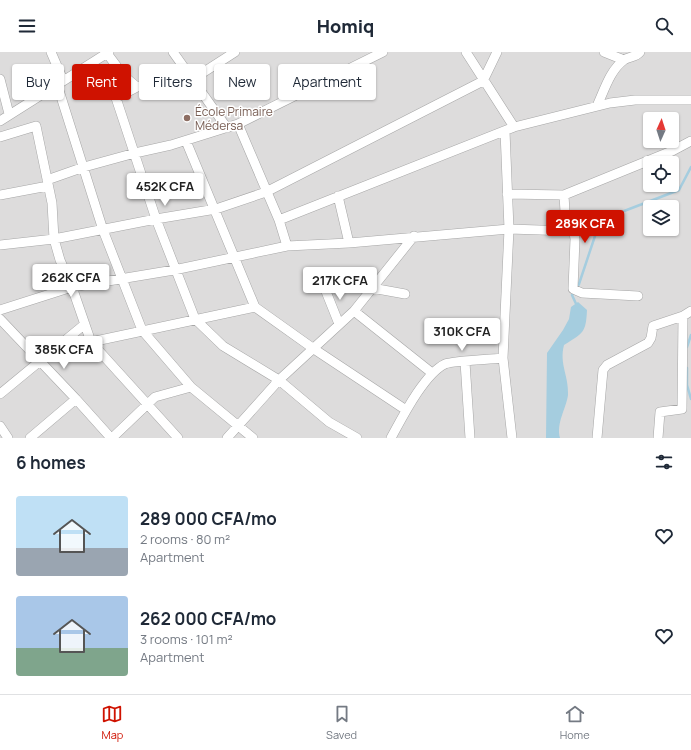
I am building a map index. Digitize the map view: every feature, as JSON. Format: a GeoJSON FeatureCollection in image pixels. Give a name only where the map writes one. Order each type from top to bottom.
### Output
{"type":"FeatureCollection","features":[{"type":"Feature","properties":{"kind":"street"},"geometry":{"type":"LineString","coordinates":[[51,52],[55,64]]}},
{"type":"Feature","properties":{"kind":"street"},"geometry":{"type":"LineString","coordinates":[[172,52],[181,64]]}},
{"type":"Feature","properties":{"kind":"street"},"geometry":{"type":"LineString","coordinates":[[206,71],[235,52]]}},
{"type":"Feature","properties":{"kind":"street"},"geometry":{"type":"LineString","coordinates":[[0,195],[47,183],[84,167],[186,141],[238,124],[382,52]]}},
{"type":"Feature","properties":{"kind":"street"},"geometry":{"type":"LineString","coordinates":[[466,52],[509,129],[507,194],[509,229],[503,358],[512,438]]}},
{"type":"Feature","properties":{"kind":"street"},"geometry":{"type":"LineString","coordinates":[[0,245],[54,239],[156,219],[216,210],[266,192],[483,81],[497,52]]}},
{"type":"Feature","properties":{"kind":"street"},"geometry":{"type":"LineString","coordinates":[[604,52],[624,60]]}},
{"type":"Feature","properties":{"kind":"street"},"geometry":{"type":"LineString","coordinates":[[597,106],[613,72],[624,60],[635,57],[640,52]]}},
{"type":"Feature","properties":{"kind":"street"},"geometry":{"type":"LineString","coordinates":[[64,80],[107,53],[124,76],[137,87],[116,98],[174,270],[195,319],[223,346],[279,380],[329,422],[357,438]]}},
{"type":"Feature","properties":{"kind":"street"},"geometry":{"type":"LineString","coordinates":[[0,79],[9,114]]}},
{"type":"Feature","properties":{"kind":"street"},"geometry":{"type":"LineString","coordinates":[[64,96],[103,230],[142,330],[191,387],[253,438]]}},
{"type":"Feature","properties":{"kind":"street"},"geometry":{"type":"LineString","coordinates":[[206,98],[226,128]]}},
{"type":"Feature","properties":{"kind":"street"},"geometry":{"type":"LineString","coordinates":[[0,121],[31,100]]}},
{"type":"Feature","properties":{"kind":"street"},"geometry":{"type":"LineString","coordinates":[[279,220],[509,129],[597,106],[636,100],[691,100]]}},
{"type":"Feature","properties":{"kind":"street"},"geometry":{"type":"LineString","coordinates":[[238,124],[279,220],[287,246]]}},
{"type":"Feature","properties":{"kind":"street"},"geometry":{"type":"LineString","coordinates":[[0,137],[36,126],[52,203],[54,239],[60,260],[72,286],[91,342],[178,438]]}},
{"type":"Feature","properties":{"kind":"street"},"geometry":{"type":"LineString","coordinates":[[186,141],[216,210],[234,258],[255,307],[314,349],[406,410]]}},
{"type":"Feature","properties":{"kind":"street"},"geometry":{"type":"LineString","coordinates":[[507,194],[564,195],[672,151],[691,141]]}},
{"type":"Feature","properties":{"kind":"street"},"geometry":{"type":"LineString","coordinates":[[564,195],[566,229]]}},
{"type":"Feature","properties":{"kind":"street"},"geometry":{"type":"LineString","coordinates":[[338,196],[349,243]]}},
{"type":"Feature","properties":{"kind":"street"},"geometry":{"type":"LineString","coordinates":[[0,310],[72,286],[174,270],[287,246],[349,243],[414,236],[509,229],[566,229],[574,234],[573,289],[582,293],[638,296]]}},
{"type":"Feature","properties":{"kind":"street"},"geometry":{"type":"LineString","coordinates":[[227,438],[240,426],[279,380],[314,349],[354,310],[414,236]]}},
{"type":"Feature","properties":{"kind":"street"},"geometry":{"type":"LineString","coordinates":[[323,284],[339,324]]}},
{"type":"Feature","properties":{"kind":"street"},"geometry":{"type":"LineString","coordinates":[[372,288],[405,294]]}},
{"type":"Feature","properties":{"kind":"street"},"geometry":{"type":"LineString","coordinates":[[91,342],[255,307]]}},
{"type":"Feature","properties":{"kind":"street"},"geometry":{"type":"LineString","coordinates":[[354,310],[432,373]]}},
{"type":"Feature","properties":{"kind":"street"},"geometry":{"type":"LineString","coordinates":[[597,438],[603,370],[607,365],[648,343],[651,338],[653,326],[687,314],[682,409],[660,412],[658,438]]}},
{"type":"Feature","properties":{"kind":"street"},"geometry":{"type":"LineString","coordinates":[[0,319],[41,361],[111,438],[155,397],[191,387]]}},
{"type":"Feature","properties":{"kind":"street"},"geometry":{"type":"LineString","coordinates":[[0,394],[85,324]]}},
{"type":"Feature","properties":{"kind":"street"},"geometry":{"type":"LineString","coordinates":[[391,438],[406,410],[432,373],[446,363],[503,358]]}},
{"type":"Feature","properties":{"kind":"street"},"geometry":{"type":"LineString","coordinates":[[464,362],[470,438]]}},
{"type":"Feature","properties":{"kind":"street"},"geometry":{"type":"LineString","coordinates":[[30,438],[76,399]]}},
{"type":"Feature","properties":{"kind":"street"},"geometry":{"type":"LineString","coordinates":[[0,426],[8,438]]}},
{"type":"Feature","properties":{"kind":"shaded area"},"geometry":{"type":"Polygon","coordinates":[[[0,52],[691,52],[691,438],[0,438],[0,52]]]}},
{"type":"Feature","properties":{"kind":"water"},"geometry":{"type":"Polygon","coordinates":[[[578,302],[587,310],[587,318],[582,332],[564,345],[563,364],[568,395],[560,421],[560,438],[546,438],[547,353],[569,319],[571,307],[578,302]]]}},
{"type":"Feature","properties":{"kind":"waterway"},"geometry":{"type":"LineString","coordinates":[[577,306],[572,295],[579,284],[598,227],[611,216],[679,190],[691,167]]}},
{"type":"Feature","properties":{"kind":"waterway"},"geometry":{"type":"LineString","coordinates":[[687,347],[691,335]]}},
{"type":"Feature","properties":{"kind":"waterway"},"geometry":{"type":"LineString","coordinates":[[687,368],[687,385],[691,399]]}},
{"type":"Feature","properties":{"kind":"place","name":"École Primaire Médersa"},"geometry":{"type":"Point","coordinates":[187,118]}}]}
